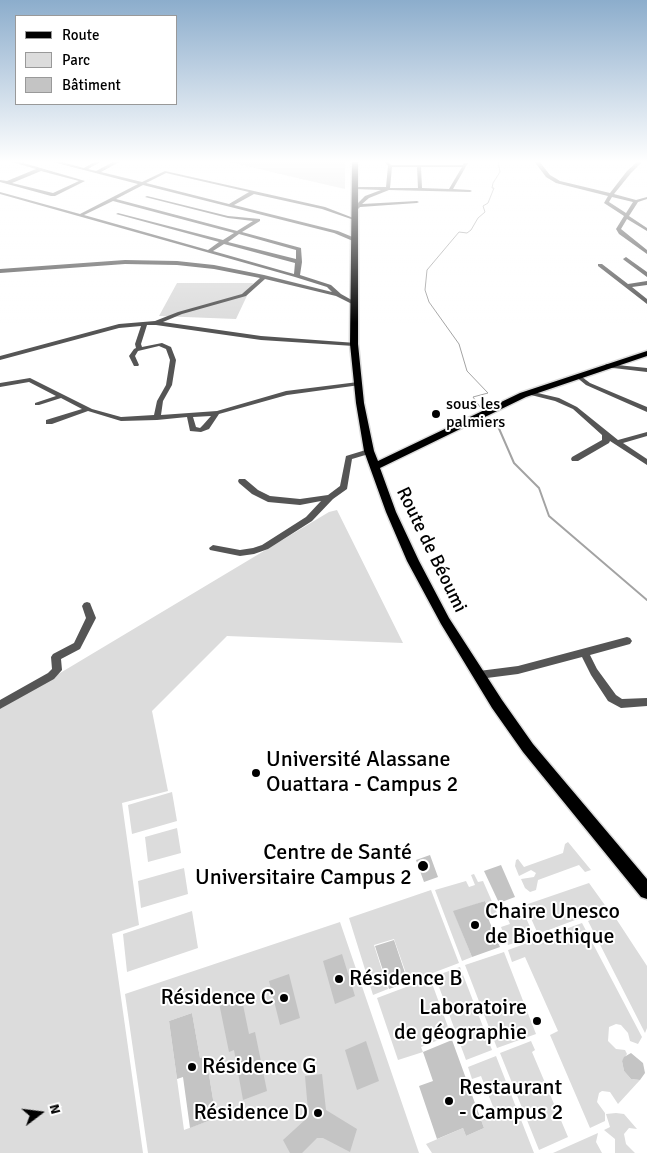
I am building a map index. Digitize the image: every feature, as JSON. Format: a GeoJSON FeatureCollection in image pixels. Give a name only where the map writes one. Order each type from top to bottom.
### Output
{"type":"FeatureCollection","features":[{"type":"Feature","properties":{"kind":"main road","name":"Route de Béoumi"},"geometry":{"type":"LineString","coordinates":[[356,215],[353,235],[354,344],[358,384],[369,452],[391,512],[420,575],[479,675],[528,748],[647,891]]}},
{"type":"Feature","properties":{"kind":"main road"},"geometry":{"type":"LineString","coordinates":[[374,467],[529,393],[647,353]]}},
{"type":"Feature","properties":{"kind":"street"},"geometry":{"type":"LineString","coordinates":[[75,215],[297,276],[329,286],[338,295]]}},
{"type":"Feature","properties":{"kind":"street"},"geometry":{"type":"LineString","coordinates":[[104,223],[117,215]]}},
{"type":"Feature","properties":{"kind":"street"},"geometry":{"type":"LineString","coordinates":[[121,215],[299,262]]}},
{"type":"Feature","properties":{"kind":"street"},"geometry":{"type":"LineString","coordinates":[[169,215],[299,249],[297,276]]}},
{"type":"Feature","properties":{"kind":"street"},"geometry":{"type":"LineString","coordinates":[[219,215],[257,220]]}},
{"type":"Feature","properties":{"kind":"street"},"geometry":{"type":"LineString","coordinates":[[208,252],[265,215],[353,235]]}},
{"type":"Feature","properties":{"kind":"street"},"geometry":{"type":"LineString","coordinates":[[647,230],[626,216],[618,229],[647,252]]}},
{"type":"Feature","properties":{"kind":"street"},"geometry":{"type":"LineString","coordinates":[[626,258],[647,275]]}},
{"type":"Feature","properties":{"kind":"street"},"geometry":{"type":"LineString","coordinates":[[0,271],[138,262],[214,267],[338,295],[354,303]]}},
{"type":"Feature","properties":{"kind":"street"},"geometry":{"type":"LineString","coordinates":[[600,264],[647,302]]}},
{"type":"Feature","properties":{"kind":"street"},"geometry":{"type":"LineString","coordinates":[[156,323],[180,313],[244,295],[264,277]]}},
{"type":"Feature","properties":{"kind":"street"},"geometry":{"type":"LineString","coordinates":[[628,286],[647,283]]}},
{"type":"Feature","properties":{"kind":"street"},"geometry":{"type":"LineString","coordinates":[[338,295],[354,291]]}},
{"type":"Feature","properties":{"kind":"street"},"geometry":{"type":"LineString","coordinates":[[0,358],[102,330],[156,323],[261,338],[354,344]]}},
{"type":"Feature","properties":{"kind":"street"},"geometry":{"type":"LineString","coordinates":[[136,366],[132,356],[139,348],[145,324]]}},
{"type":"Feature","properties":{"kind":"street"},"geometry":{"type":"LineString","coordinates":[[139,348],[165,344],[169,348],[173,360],[169,385],[160,401],[157,418]]}},
{"type":"Feature","properties":{"kind":"street"},"geometry":{"type":"LineString","coordinates":[[607,366],[647,370]]}},
{"type":"Feature","properties":{"kind":"street"},"geometry":{"type":"LineString","coordinates":[[578,376],[588,384],[647,410]]}},
{"type":"Feature","properties":{"kind":"street"},"geometry":{"type":"LineString","coordinates":[[0,385],[30,380],[88,409],[121,419],[190,417],[217,413],[286,393],[358,384]]}},
{"type":"Feature","properties":{"kind":"street"},"geometry":{"type":"LineString","coordinates":[[529,393],[557,399],[575,408],[605,434],[647,463]]}},
{"type":"Feature","properties":{"kind":"street"},"geometry":{"type":"LineString","coordinates":[[37,404],[62,396]]}},
{"type":"Feature","properties":{"kind":"street"},"geometry":{"type":"LineString","coordinates":[[49,422],[88,409]]}},
{"type":"Feature","properties":{"kind":"street"},"geometry":{"type":"LineString","coordinates":[[190,417],[193,430],[201,430],[210,423],[217,413]]}},
{"type":"Feature","properties":{"kind":"street"},"geometry":{"type":"LineString","coordinates":[[575,459],[606,441],[605,434]]}},
{"type":"Feature","properties":{"kind":"street"},"geometry":{"type":"LineString","coordinates":[[618,442],[647,434]]}},
{"type":"Feature","properties":{"kind":"street"},"geometry":{"type":"LineString","coordinates":[[214,548],[240,552],[254,551],[265,547],[310,519],[330,496],[344,487],[349,458],[369,452]]}},
{"type":"Feature","properties":{"kind":"street"},"geometry":{"type":"LineString","coordinates":[[242,481],[255,492],[268,499],[300,502],[330,496]]}},
{"type":"Feature","properties":{"kind":"street"},"geometry":{"type":"LineString","coordinates":[[0,705],[57,670],[56,657],[76,646],[87,628],[91,618],[87,606]]}},
{"type":"Feature","properties":{"kind":"street"},"geometry":{"type":"LineString","coordinates":[[479,675],[518,670],[585,654],[627,641]]}},
{"type":"Feature","properties":{"kind":"street"},"geometry":{"type":"LineString","coordinates":[[585,654],[594,672],[612,698],[621,704],[647,702]]}},
{"type":"Feature","properties":{"kind":"green space"},"geometry":{"type":"Polygon","coordinates":[[[177,283],[253,283],[236,319],[159,316],[177,283]]]}},
{"type":"Feature","properties":{"kind":"green space"},"geometry":{"type":"Polygon","coordinates":[[[337,510],[403,643],[227,636],[152,711],[168,791],[122,803],[139,925],[112,934],[143,1153],[0,1153],[0,709],[329,512],[337,510]]]}},
{"type":"Feature","properties":{"kind":"green space"},"geometry":{"type":"Polygon","coordinates":[[[172,792],[177,821],[132,834],[128,805],[172,792]]]}},
{"type":"Feature","properties":{"kind":"green space"},"geometry":{"type":"Polygon","coordinates":[[[177,828],[181,853],[148,862],[145,837],[177,828]]]}},
{"type":"Feature","properties":{"kind":"green space"},"geometry":{"type":"Polygon","coordinates":[[[568,842],[591,870],[585,872],[579,865],[538,880],[536,890],[530,892],[525,888],[521,879],[534,877],[536,873],[531,870],[519,876],[515,866],[516,860],[518,859],[524,867],[563,853],[565,844],[568,842]]]}},
{"type":"Feature","properties":{"kind":"green space"},"geometry":{"type":"Polygon","coordinates":[[[184,868],[188,894],[141,908],[138,881],[184,868]]]}},
{"type":"Feature","properties":{"kind":"green space"},"geometry":{"type":"Polygon","coordinates":[[[474,874],[478,882],[483,881],[497,913],[492,917],[485,901],[454,912],[472,957],[462,961],[435,890],[466,881],[469,887],[475,885],[471,875],[474,874]]]}},
{"type":"Feature","properties":{"kind":"green space"},"geometry":{"type":"Polygon","coordinates":[[[589,883],[607,908],[538,934],[525,905],[589,883]]]}},
{"type":"Feature","properties":{"kind":"green space"},"geometry":{"type":"Polygon","coordinates":[[[431,890],[459,963],[409,982],[394,939],[374,945],[388,989],[373,995],[349,918],[431,890]]]}},
{"type":"Feature","properties":{"kind":"green space"},"geometry":{"type":"Polygon","coordinates":[[[522,909],[534,936],[508,945],[501,927],[510,924],[506,915],[522,909]]]}},
{"type":"Feature","properties":{"kind":"green space"},"geometry":{"type":"Polygon","coordinates":[[[192,911],[198,948],[127,972],[123,934],[192,911]]]}},
{"type":"Feature","properties":{"kind":"green space"},"geometry":{"type":"Polygon","coordinates":[[[611,911],[647,966],[647,1028],[645,1033],[588,921],[611,911]]]}},
{"type":"Feature","properties":{"kind":"green space"},"geometry":{"type":"Polygon","coordinates":[[[340,922],[419,1153],[148,1153],[125,994],[340,922]],[[192,1013],[169,1021],[184,1130],[216,1118],[206,1056],[200,1058],[192,1013]]]}},
{"type":"Feature","properties":{"kind":"green space"},"geometry":{"type":"Polygon","coordinates":[[[582,923],[642,1037],[638,1044],[630,1041],[628,1033],[621,1025],[616,1024],[609,1027],[608,1041],[616,1049],[625,1050],[627,1054],[622,1061],[624,1071],[631,1079],[640,1080],[618,1104],[610,1092],[602,1091],[599,1093],[597,1102],[605,1113],[605,1121],[590,1128],[550,1035],[558,1031],[525,957],[512,962],[508,950],[582,923]]]}},
{"type":"Feature","properties":{"kind":"green space"},"geometry":{"type":"Polygon","coordinates":[[[504,952],[536,1034],[497,1048],[465,965],[504,952]]]}},
{"type":"Feature","properties":{"kind":"green space"},"geometry":{"type":"Polygon","coordinates":[[[460,967],[492,1050],[466,1060],[435,976],[460,967]]]}},
{"type":"Feature","properties":{"kind":"green space"},"geometry":{"type":"Polygon","coordinates":[[[430,978],[451,1035],[421,1047],[423,1052],[398,1060],[377,998],[430,978]]]}},
{"type":"Feature","properties":{"kind":"green space"},"geometry":{"type":"Polygon","coordinates":[[[531,1041],[535,1050],[532,1052],[568,1137],[539,1150],[500,1053],[531,1041]]]}},
{"type":"Feature","properties":{"kind":"green space"},"geometry":{"type":"Polygon","coordinates":[[[496,1056],[534,1153],[432,1153],[426,1144],[463,1128],[466,1136],[484,1128],[480,1117],[494,1109],[481,1076],[472,1079],[468,1067],[496,1056]]]}},
{"type":"Feature","properties":{"kind":"green space"},"geometry":{"type":"Polygon","coordinates":[[[606,1114],[624,1114],[637,1129],[629,1128],[624,1134],[626,1144],[635,1153],[615,1153],[615,1139],[604,1130],[610,1127],[606,1114]]]}},
{"type":"Feature","properties":{"kind":"green space"},"geometry":{"type":"Polygon","coordinates":[[[598,1133],[596,1142],[602,1153],[553,1153],[598,1133]]]}},
{"type":"Feature","properties":{"kind":"building"},"geometry":{"type":"Polygon","coordinates":[[[430,855],[438,877],[424,882],[416,860],[430,855]]]}},
{"type":"Feature","properties":{"kind":"building"},"geometry":{"type":"Polygon","coordinates":[[[501,865],[515,897],[499,903],[484,871],[501,865]]]}},
{"type":"Feature","properties":{"kind":"building","name":"Chaire Unesco de Bioethique"},"geometry":{"type":"Polygon","coordinates":[[[485,901],[492,917],[488,918],[500,947],[472,957],[453,911],[485,901]]]}},
{"type":"Feature","properties":{"kind":"building"},"geometry":{"type":"Polygon","coordinates":[[[394,940],[408,982],[389,989],[375,946],[394,940]]]}},
{"type":"Feature","properties":{"kind":"building","name":"Résidence B"},"geometry":{"type":"Polygon","coordinates":[[[342,954],[355,996],[335,1004],[323,961],[342,954]]]}},
{"type":"Feature","properties":{"kind":"building","name":"Résidence C"},"geometry":{"type":"Polygon","coordinates":[[[289,974],[300,1018],[280,1025],[269,981],[289,974]]]}},
{"type":"Feature","properties":{"kind":"building"},"geometry":{"type":"Polygon","coordinates":[[[240,990],[249,1034],[255,1032],[267,1091],[243,1100],[234,1050],[229,1052],[218,998],[240,990]]]}},
{"type":"Feature","properties":{"kind":"building","name":"Résidence G"},"geometry":{"type":"Polygon","coordinates":[[[192,1013],[200,1058],[206,1056],[216,1118],[190,1128],[183,1077],[177,1079],[169,1021],[192,1013]]]}},
{"type":"Feature","properties":{"kind":"building","name":"Restaurant - Campus 2"},"geometry":{"type":"Polygon","coordinates":[[[452,1040],[484,1128],[466,1136],[463,1128],[437,1139],[419,1086],[433,1081],[423,1052],[452,1040]]]}},
{"type":"Feature","properties":{"kind":"building"},"geometry":{"type":"Polygon","coordinates":[[[366,1041],[379,1081],[357,1090],[345,1050],[366,1041]]]}},
{"type":"Feature","properties":{"kind":"building"},"geometry":{"type":"Polygon","coordinates":[[[631,1053],[643,1063],[645,1073],[640,1080],[631,1079],[624,1071],[622,1061],[624,1057],[631,1053]]]}},
{"type":"Feature","properties":{"kind":"building","name":"Résidence D"},"geometry":{"type":"Polygon","coordinates":[[[322,1074],[326,1110],[357,1129],[350,1152],[323,1138],[317,1138],[302,1153],[290,1153],[283,1140],[306,1119],[308,1111],[305,1076],[322,1074]]]}},
{"type":"Feature","properties":{"kind":"waterway"},"geometry":{"type":"LineString","coordinates":[[480,407],[473,397],[488,393],[467,371],[459,344],[429,302],[425,290],[427,270],[459,232],[467,233],[471,230],[482,215]]}},
{"type":"Feature","properties":{"kind":"waterway"},"geometry":{"type":"LineString","coordinates":[[492,420],[497,424],[514,463],[539,488],[549,516],[647,600]]}},
{"type":"Feature","properties":{"kind":"place","name":"sous les palmiers"},"geometry":{"type":"Point","coordinates":[436,414]}},
{"type":"Feature","properties":{"kind":"place","name":"Université Alassane Ouattara - Campus 2"},"geometry":{"type":"Point","coordinates":[256,773]}},
{"type":"Feature","properties":{"kind":"place","name":"Centre de Santé Universitaire Campus 2"},"geometry":{"type":"Point","coordinates":[423,866]}},
{"type":"Feature","properties":{"kind":"place","name":"Chaire Unesco de Bioethique"},"geometry":{"type":"Point","coordinates":[475,925]}},
{"type":"Feature","properties":{"kind":"place","name":"Résidence B"},"geometry":{"type":"Point","coordinates":[339,979]}},
{"type":"Feature","properties":{"kind":"place","name":"Résidence C"},"geometry":{"type":"Point","coordinates":[284,998]}},
{"type":"Feature","properties":{"kind":"place","name":"Laboratoire de géographie"},"geometry":{"type":"Point","coordinates":[537,1021]}},
{"type":"Feature","properties":{"kind":"place","name":"Résidence G"},"geometry":{"type":"Point","coordinates":[192,1067]}},
{"type":"Feature","properties":{"kind":"place","name":"Restaurant - Campus 2"},"geometry":{"type":"Point","coordinates":[449,1101]}},
{"type":"Feature","properties":{"kind":"place","name":"Résidence D"},"geometry":{"type":"Point","coordinates":[318,1113]}}]}
